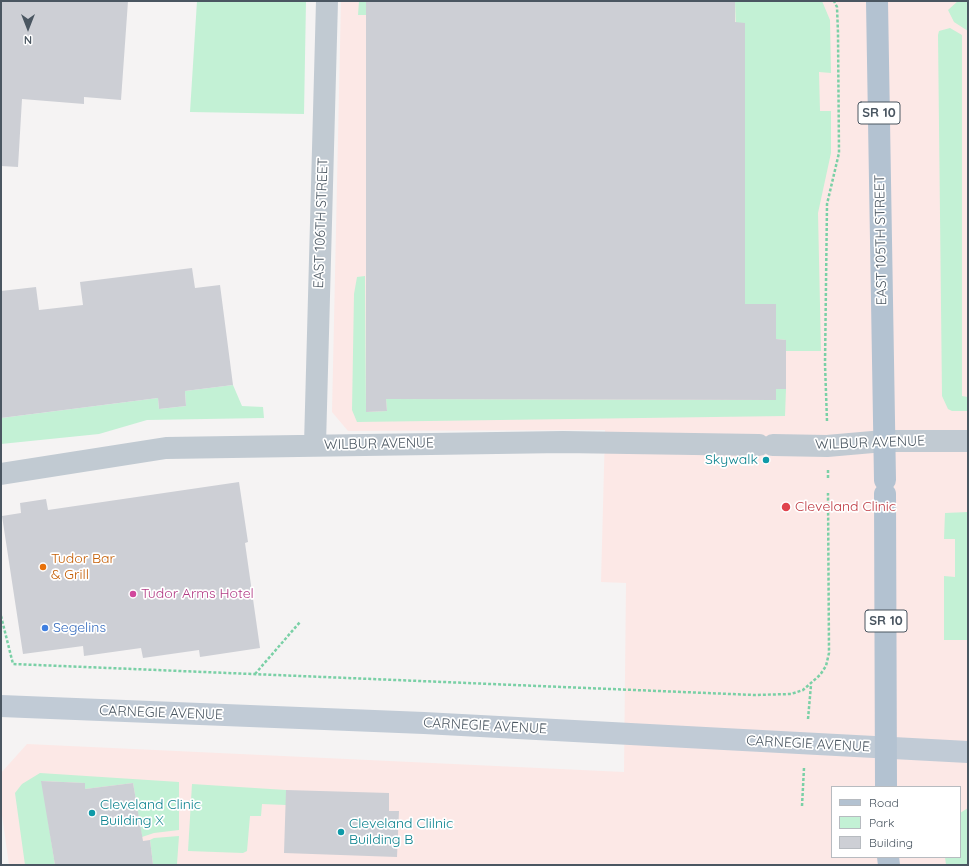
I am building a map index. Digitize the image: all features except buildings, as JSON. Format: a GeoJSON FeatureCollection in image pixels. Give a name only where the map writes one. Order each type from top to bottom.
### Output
{"type":"FeatureCollection","features":[{"type":"Feature","properties":{"kind":"main road","name":"EAST 105TH STREET"},"geometry":{"type":"LineString","coordinates":[[877,1],[885,487],[886,786]]}},
{"type":"Feature","properties":{"kind":"main road","name":"CARNEGIE AVENUE"},"geometry":{"type":"LineString","coordinates":[[1,706],[424,723],[968,752]]}},
{"type":"Feature","properties":{"kind":"street","name":"EAST 106TH STREET"},"geometry":{"type":"LineString","coordinates":[[315,444],[328,1]]}},
{"type":"Feature","properties":{"kind":"street","name":"WILBUR AVENUE"},"geometry":{"type":"LineString","coordinates":[[1,474],[166,448],[315,444],[563,442],[827,446],[884,441],[968,441]]}},
{"type":"Feature","properties":{"kind":"path"},"geometry":{"type":"LineString","coordinates":[[827,423],[825,348],[827,204],[839,153],[837,26],[836,7],[834,1]]}},
{"type":"Feature","properties":{"kind":"path"},"geometry":{"type":"LineString","coordinates":[[1,616],[13,664],[760,695],[791,694],[803,690],[820,675],[826,666],[829,653],[828,493]]}},
{"type":"Feature","properties":{"kind":"path"},"geometry":{"type":"LineString","coordinates":[[255,674],[300,622]]}},
{"type":"Feature","properties":{"kind":"shaded area","name":"Cleveland Clinic"},"geometry":{"type":"Polygon","coordinates":[[[341,1],[968,1],[968,865],[9,865],[1,808],[1,773],[27,744],[624,772],[626,583],[601,582],[605,430],[348,431],[332,412],[341,1]]]}},
{"type":"Feature","properties":{"kind":"green space"},"geometry":{"type":"Polygon","coordinates":[[[197,1],[306,1],[304,114],[190,112],[197,1]]]}},
{"type":"Feature","properties":{"kind":"green space"},"geometry":{"type":"Polygon","coordinates":[[[359,1],[366,1],[366,15],[358,15],[359,1]]]}},
{"type":"Feature","properties":{"kind":"green space"},"geometry":{"type":"Polygon","coordinates":[[[735,1],[822,1],[830,20],[831,73],[819,72],[820,111],[831,111],[831,153],[818,213],[821,351],[786,351],[786,340],[776,339],[776,304],[745,304],[735,1]]]}},
{"type":"Feature","properties":{"kind":"green space"},"geometry":{"type":"Polygon","coordinates":[[[958,1],[968,1],[968,31],[954,22],[948,10],[958,1]]]}},
{"type":"Feature","properties":{"kind":"green space"},"geometry":{"type":"Polygon","coordinates":[[[950,28],[962,35],[962,396],[968,397],[968,411],[952,411],[948,409],[942,396],[938,35],[939,31],[950,28]]]}},
{"type":"Feature","properties":{"kind":"green space"},"geometry":{"type":"Polygon","coordinates":[[[365,276],[366,412],[387,411],[386,399],[776,400],[776,389],[786,389],[785,416],[357,422],[352,410],[354,294],[357,277],[365,276]]]}},
{"type":"Feature","properties":{"kind":"green space"},"geometry":{"type":"Polygon","coordinates":[[[233,385],[242,406],[263,407],[264,418],[147,420],[99,434],[1,444],[1,418],[158,398],[159,409],[186,406],[185,391],[233,385]]]}},
{"type":"Feature","properties":{"kind":"green space"},"geometry":{"type":"Polygon","coordinates":[[[968,512],[968,640],[944,640],[944,576],[955,577],[955,539],[944,539],[945,513],[968,512]]]}},
{"type":"Feature","properties":{"kind":"green space"},"geometry":{"type":"Polygon","coordinates":[[[40,773],[179,782],[179,830],[154,833],[142,837],[133,783],[85,789],[84,783],[42,781],[55,865],[25,865],[15,793],[22,784],[40,773]]]}},
{"type":"Feature","properties":{"kind":"green space"},"geometry":{"type":"Polygon","coordinates":[[[192,784],[286,790],[286,805],[262,804],[261,816],[250,816],[247,851],[243,853],[188,851],[192,784]]]}},
{"type":"Feature","properties":{"kind":"green space"},"geometry":{"type":"Polygon","coordinates":[[[968,808],[968,865],[946,865],[945,858],[961,858],[961,812],[968,808]]]}},
{"type":"Feature","properties":{"kind":"green space"},"geometry":{"type":"Polygon","coordinates":[[[179,836],[177,864],[153,865],[150,840],[154,838],[179,836]]]}},
{"type":"Feature","properties":{"kind":"place","name":"Skywalk"},"geometry":{"type":"Point","coordinates":[766,460]}},
{"type":"Feature","properties":{"kind":"place","name":"Cleveland Clinic"},"geometry":{"type":"Point","coordinates":[786,507]}},
{"type":"Feature","properties":{"kind":"place","name":"Tudor Bar & Grill"},"geometry":{"type":"Point","coordinates":[43,567]}},
{"type":"Feature","properties":{"kind":"place","name":"Tudor Arms Hotel"},"geometry":{"type":"Point","coordinates":[133,594]}},
{"type":"Feature","properties":{"kind":"place","name":"Segelins"},"geometry":{"type":"Point","coordinates":[45,628]}},
{"type":"Feature","properties":{"kind":"place","name":"Cleveland Clinic Building X"},"geometry":{"type":"Point","coordinates":[92,813]}},
{"type":"Feature","properties":{"kind":"place","name":"Cleveland Clilnic Building B"},"geometry":{"type":"Point","coordinates":[341,832]}}]}
